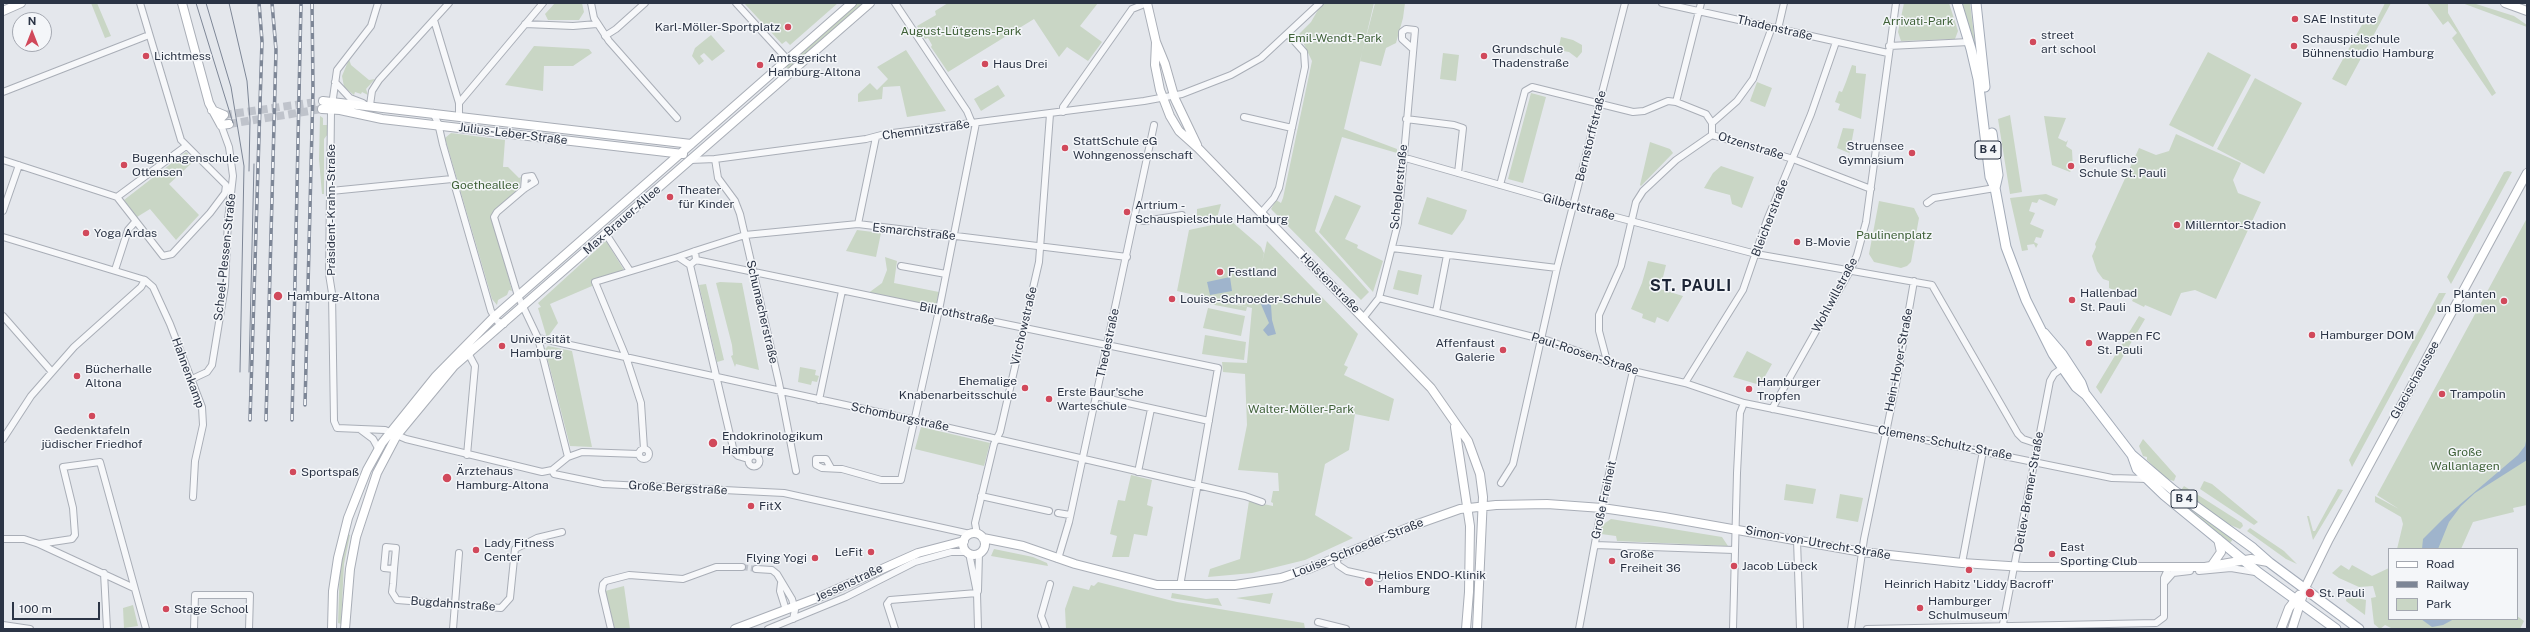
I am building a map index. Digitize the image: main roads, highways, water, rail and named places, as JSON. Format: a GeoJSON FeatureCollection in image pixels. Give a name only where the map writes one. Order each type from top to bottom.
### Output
{"type":"FeatureCollection","features":[{"type":"Feature","properties":{"kind":"main road"},"geometry":{"type":"LineString","coordinates":[[3,11],[21,3]]}},
{"type":"Feature","properties":{"kind":"main road"},"geometry":{"type":"LineString","coordinates":[[182,3],[212,110],[225,125],[220,119],[224,115],[212,110]]}},
{"type":"Feature","properties":{"kind":"main road","name":"Max-Brauer-Allee"},"geometry":{"type":"LineString","coordinates":[[332,629],[335,571],[344,528],[367,470],[378,448],[416,412],[469,350],[481,331],[494,317],[852,3]]}},
{"type":"Feature","properties":{"kind":"main road","name":"Max-Brauer-Allee"},"geometry":{"type":"LineString","coordinates":[[345,629],[350,569],[360,522],[394,434],[436,376],[504,324],[870,3]]}},
{"type":"Feature","properties":{"kind":"main road","name":"Holstenstraße"},"geometry":{"type":"LineString","coordinates":[[1147,3],[1156,42],[1165,64],[1174,96],[1198,148]]}},
{"type":"Feature","properties":{"kind":"main road","name":"B 4"},"geometry":{"type":"LineString","coordinates":[[1957,3],[1969,42],[1982,107],[1990,177],[1995,188],[2011,263],[2026,300],[2044,333],[2054,342],[2076,387],[2086,395],[2132,455],[2173,490],[2253,548],[2270,563],[2359,629]]}},
{"type":"Feature","properties":{"kind":"main road","name":"B 4"},"geometry":{"type":"LineString","coordinates":[[1976,3],[1982,48],[1983,76],[1998,176],[1995,188]]}},
{"type":"Feature","properties":{"kind":"main road"},"geometry":{"type":"LineString","coordinates":[[2505,3],[2526,11]]}},
{"type":"Feature","properties":{"kind":"main road","name":"Holstenstraße"},"geometry":{"type":"LineString","coordinates":[[1156,42],[1155,65],[1163,98],[1179,131],[1198,148],[1364,317],[1431,388],[1468,441],[1478,466],[1483,506],[1477,629]]}},
{"type":"Feature","properties":{"kind":"main road"},"geometry":{"type":"LineString","coordinates":[[323,100],[332,105]]}},
{"type":"Feature","properties":{"kind":"main road","name":"Julius-Leber-Straße"},"geometry":{"type":"LineString","coordinates":[[332,105],[368,104],[690,144]]}},
{"type":"Feature","properties":{"kind":"main road"},"geometry":{"type":"LineString","coordinates":[[322,109],[332,105]]}},
{"type":"Feature","properties":{"kind":"main road","name":"Julius-Leber-Straße"},"geometry":{"type":"LineString","coordinates":[[332,105],[364,116],[680,154],[693,158]]}},
{"type":"Feature","properties":{"kind":"main road","name":"Glacischaussee"},"geometry":{"type":"LineString","coordinates":[[2298,601],[2329,539],[2527,173]]}},
{"type":"Feature","properties":{"kind":"main road","name":"Max-Brauer-Allee"},"geometry":{"type":"LineString","coordinates":[[416,412],[416,407],[436,383],[436,376]]}},
{"type":"Feature","properties":{"kind":"main road","name":"Holstenstraße"},"geometry":{"type":"LineString","coordinates":[[1455,424],[1469,508],[1469,592],[1466,629]]}},
{"type":"Feature","properties":{"kind":"main road","name":"B 4"},"geometry":{"type":"LineString","coordinates":[[2132,455],[2138,469],[2164,495],[2259,573],[2336,629]]}},
{"type":"Feature","properties":{"kind":"main road","name":"Simon-von-Utrecht-Straße"},"geometry":{"type":"LineString","coordinates":[[1469,508],[1483,506],[1547,504],[1602,508],[1734,528],[1862,552],[2015,567],[2169,568],[2212,565],[2255,559],[2270,563]]}},
{"type":"Feature","properties":{"kind":"main road","name":"Louise-Schroeder-Straße"},"geometry":{"type":"LineString","coordinates":[[1058,559],[1144,582],[1180,586],[1235,585],[1264,581],[1292,574],[1336,558],[1422,522],[1469,508]]}},
{"type":"Feature","properties":{"kind":"main road"},"geometry":{"type":"LineString","coordinates":[[976,536],[984,547],[979,553],[967,552],[964,542],[976,536]]}},
{"type":"Feature","properties":{"kind":"main road","name":"Große Bergstraße"},"geometry":{"type":"LineString","coordinates":[[976,536],[1023,546],[1058,559]]}},
{"type":"Feature","properties":{"kind":"main road"},"geometry":{"type":"LineString","coordinates":[[2212,565],[2221,552],[2218,539]]}},
{"type":"Feature","properties":{"kind":"main road","name":"Jessenstraße"},"geometry":{"type":"LineString","coordinates":[[735,629],[794,607],[912,555],[964,542]]}},
{"type":"Feature","properties":{"kind":"main road"},"geometry":{"type":"LineString","coordinates":[[2281,629],[2298,601]]}},
{"type":"Feature","properties":{"kind":"main road"},"geometry":{"type":"LineString","coordinates":[[2292,629],[2298,601]]}},
{"type":"Feature","properties":{"kind":"water"},"geometry":{"type":"Polygon","coordinates":[[[1230,277],[1232,291],[1210,295],[1207,282],[1230,277]]]}},
{"type":"Feature","properties":{"kind":"water"},"geometry":{"type":"Polygon","coordinates":[[[1264,299],[1271,305],[1272,320],[1276,334],[1268,336],[1263,330],[1269,323],[1260,302],[1264,299]]]}},
{"type":"Feature","properties":{"kind":"water"},"geometry":{"type":"Polygon","coordinates":[[[2527,436],[2527,460],[2475,493],[2461,506],[2449,522],[2438,548],[2422,548],[2423,539],[2444,518],[2518,455],[2525,446],[2527,436]]]}},
{"type":"Feature","properties":{"kind":"water"},"geometry":{"type":"Polygon","coordinates":[[[2422,620],[2452,620],[2443,625],[2432,627],[2422,620]]]}},
{"type":"Feature","properties":{"kind":"tunnel"},"geometry":{"type":"LineString","coordinates":[[224,115],[323,101]]}},
{"type":"Feature","properties":{"kind":"tunnel"},"geometry":{"type":"LineString","coordinates":[[229,124],[322,109]]}},
{"type":"Feature","properties":{"kind":"tunnel"},"geometry":{"type":"LineString","coordinates":[[742,567],[756,569]]}},
{"type":"Feature","properties":{"kind":"tram line"},"geometry":{"type":"LineString","coordinates":[[196,3],[233,123]]}},
{"type":"Feature","properties":{"kind":"tram line"},"geometry":{"type":"LineString","coordinates":[[206,3],[231,87],[244,166],[240,372]]}},
{"type":"Feature","properties":{"kind":"tram line"},"geometry":{"type":"LineString","coordinates":[[229,3],[247,81],[250,120],[249,171]]}},
{"type":"Feature","properties":{"kind":"tram line"},"geometry":{"type":"LineString","coordinates":[[249,372],[254,164]]}},
{"type":"Feature","properties":{"kind":"railway"},"geometry":{"type":"LineString","coordinates":[[250,420],[262,41],[259,3]]}},
{"type":"Feature","properties":{"kind":"railway"},"geometry":{"type":"LineString","coordinates":[[266,420],[276,50],[272,3]]}},
{"type":"Feature","properties":{"kind":"railway"},"geometry":{"type":"LineString","coordinates":[[292,420],[301,3]]}},
{"type":"Feature","properties":{"kind":"railway"},"geometry":{"type":"LineString","coordinates":[[305,405],[313,89],[312,3]]}},
{"type":"Feature","properties":{"kind":"place","name":"SAE Institute"},"geometry":{"type":"Point","coordinates":[2295,19]}},
{"type":"Feature","properties":{"kind":"place","name":"Karl-Möller-Sportplatz"},"geometry":{"type":"Point","coordinates":[788,27]}},
{"type":"Feature","properties":{"kind":"place","name":"street art school"},"geometry":{"type":"Point","coordinates":[2033,42]}},
{"type":"Feature","properties":{"kind":"place","name":"Schauspielschule Bühnenstudio Hamburg"},"geometry":{"type":"Point","coordinates":[2294,46]}},
{"type":"Feature","properties":{"kind":"place","name":"Lichtmess"},"geometry":{"type":"Point","coordinates":[146,56]}},
{"type":"Feature","properties":{"kind":"place","name":"Grundschule Thadenstraße"},"geometry":{"type":"Point","coordinates":[1484,56]}},
{"type":"Feature","properties":{"kind":"place","name":"Haus Drei"},"geometry":{"type":"Point","coordinates":[985,64]}},
{"type":"Feature","properties":{"kind":"place","name":"Amtsgericht Hamburg-Altona"},"geometry":{"type":"Point","coordinates":[760,65]}},
{"type":"Feature","properties":{"kind":"place","name":"StattSchule eG Wohngenossenschaft"},"geometry":{"type":"Point","coordinates":[1065,148]}},
{"type":"Feature","properties":{"kind":"place","name":"Struensee Gymnasium"},"geometry":{"type":"Point","coordinates":[1912,153]}},
{"type":"Feature","properties":{"kind":"place","name":"Bugenhagenschule Ottensen"},"geometry":{"type":"Point","coordinates":[124,165]}},
{"type":"Feature","properties":{"kind":"place","name":"Berufliche Schule St. Pauli"},"geometry":{"type":"Point","coordinates":[2071,166]}},
{"type":"Feature","properties":{"kind":"place","name":"Theater für Kinder"},"geometry":{"type":"Point","coordinates":[670,197]}},
{"type":"Feature","properties":{"kind":"place","name":"Artrium - Schauspielschule Hamburg"},"geometry":{"type":"Point","coordinates":[1127,212]}},
{"type":"Feature","properties":{"kind":"place","name":"Millerntor-Stadion"},"geometry":{"type":"Point","coordinates":[2177,225]}},
{"type":"Feature","properties":{"kind":"place","name":"Yoga Ardas"},"geometry":{"type":"Point","coordinates":[86,233]}},
{"type":"Feature","properties":{"kind":"place","name":"B-Movie"},"geometry":{"type":"Point","coordinates":[1797,242]}},
{"type":"Feature","properties":{"kind":"place","name":"Festland"},"geometry":{"type":"Point","coordinates":[1220,272]}},
{"type":"Feature","properties":{"kind":"place","name":"Hamburg-Altona"},"geometry":{"type":"Point","coordinates":[278,296]}},
{"type":"Feature","properties":{"kind":"place","name":"Louise-Schroeder-Schule"},"geometry":{"type":"Point","coordinates":[1172,299]}},
{"type":"Feature","properties":{"kind":"place","name":"Hallenbad St. Pauli"},"geometry":{"type":"Point","coordinates":[2072,300]}},
{"type":"Feature","properties":{"kind":"place","name":"Planten un Blomen"},"geometry":{"type":"Point","coordinates":[2504,301]}},
{"type":"Feature","properties":{"kind":"place","name":"Hamburger DOM"},"geometry":{"type":"Point","coordinates":[2312,335]}},
{"type":"Feature","properties":{"kind":"place","name":"Wappen FC St. Pauli"},"geometry":{"type":"Point","coordinates":[2089,343]}},
{"type":"Feature","properties":{"kind":"place","name":"Universität Hamburg"},"geometry":{"type":"Point","coordinates":[502,346]}},
{"type":"Feature","properties":{"kind":"place","name":"Affenfaust Galerie"},"geometry":{"type":"Point","coordinates":[1503,350]}},
{"type":"Feature","properties":{"kind":"place","name":"Bücherhalle Altona"},"geometry":{"type":"Point","coordinates":[77,376]}},
{"type":"Feature","properties":{"kind":"place","name":"Ehemalige Knabenarbeitsschule"},"geometry":{"type":"Point","coordinates":[1025,388]}},
{"type":"Feature","properties":{"kind":"place","name":"Hamburger Tropfen"},"geometry":{"type":"Point","coordinates":[1749,389]}},
{"type":"Feature","properties":{"kind":"place","name":"Trampolin"},"geometry":{"type":"Point","coordinates":[2442,394]}},
{"type":"Feature","properties":{"kind":"place","name":"Erste Baur'sche Warteschule"},"geometry":{"type":"Point","coordinates":[1049,399]}},
{"type":"Feature","properties":{"kind":"place","name":"Gedenktafeln jüdischer Friedhof"},"geometry":{"type":"Point","coordinates":[92,416]}},
{"type":"Feature","properties":{"kind":"place","name":"Endokrinologikum Hamburg"},"geometry":{"type":"Point","coordinates":[713,443]}},
{"type":"Feature","properties":{"kind":"place","name":"Sportspaß"},"geometry":{"type":"Point","coordinates":[293,472]}},
{"type":"Feature","properties":{"kind":"place","name":"Ärztehaus Hamburg-Altona"},"geometry":{"type":"Point","coordinates":[447,478]}},
{"type":"Feature","properties":{"kind":"place","name":"FitX"},"geometry":{"type":"Point","coordinates":[751,506]}},
{"type":"Feature","properties":{"kind":"place","name":"Lady Fitness Center"},"geometry":{"type":"Point","coordinates":[476,550]}},
{"type":"Feature","properties":{"kind":"place","name":"LeFit"},"geometry":{"type":"Point","coordinates":[871,552]}},
{"type":"Feature","properties":{"kind":"place","name":"East Sporting Club"},"geometry":{"type":"Point","coordinates":[2052,554]}},
{"type":"Feature","properties":{"kind":"place","name":"Flying Yogi"},"geometry":{"type":"Point","coordinates":[815,558]}},
{"type":"Feature","properties":{"kind":"place","name":"Große Freiheit 36"},"geometry":{"type":"Point","coordinates":[1612,561]}},
{"type":"Feature","properties":{"kind":"place","name":"Jacob Lübeck"},"geometry":{"type":"Point","coordinates":[1734,566]}},
{"type":"Feature","properties":{"kind":"place","name":"Heinrich Habitz 'Liddy Bacroff'"},"geometry":{"type":"Point","coordinates":[1969,570]}},
{"type":"Feature","properties":{"kind":"place","name":"Helios ENDO-Klinik Hamburg"},"geometry":{"type":"Point","coordinates":[1369,582]}},
{"type":"Feature","properties":{"kind":"place","name":"St. Pauli"},"geometry":{"type":"Point","coordinates":[2310,593]}},
{"type":"Feature","properties":{"kind":"place","name":"Hamburger Schulmuseum"},"geometry":{"type":"Point","coordinates":[1920,608]}},
{"type":"Feature","properties":{"kind":"place","name":"Stage School"},"geometry":{"type":"Point","coordinates":[166,609]}},
{"type":"Feature","properties":{"kind":"district","name":"ST. PAULI"},"geometry":{"type":"Point","coordinates":[1691,286]}},
{"type":"Feature","properties":{"kind":"park label","name":"Arrivati-Park"},"geometry":{"type":"Point","coordinates":[1918,21]}},
{"type":"Feature","properties":{"kind":"park label","name":"August-Lütgens-Park"},"geometry":{"type":"Point","coordinates":[961,31]}},
{"type":"Feature","properties":{"kind":"park label","name":"Emil-Wendt-Park"},"geometry":{"type":"Point","coordinates":[1335,38]}},
{"type":"Feature","properties":{"kind":"park label","name":"Goetheallee"},"geometry":{"type":"Point","coordinates":[485,185]}},
{"type":"Feature","properties":{"kind":"park label","name":"Paulinenplatz"},"geometry":{"type":"Point","coordinates":[1894,235]}},
{"type":"Feature","properties":{"kind":"park label","name":"Walter-Möller-Park"},"geometry":{"type":"Point","coordinates":[1301,409]}},
{"type":"Feature","properties":{"kind":"park label","name":"Große Wallanlagen"},"geometry":{"type":"Point","coordinates":[2465,459]}}]}
